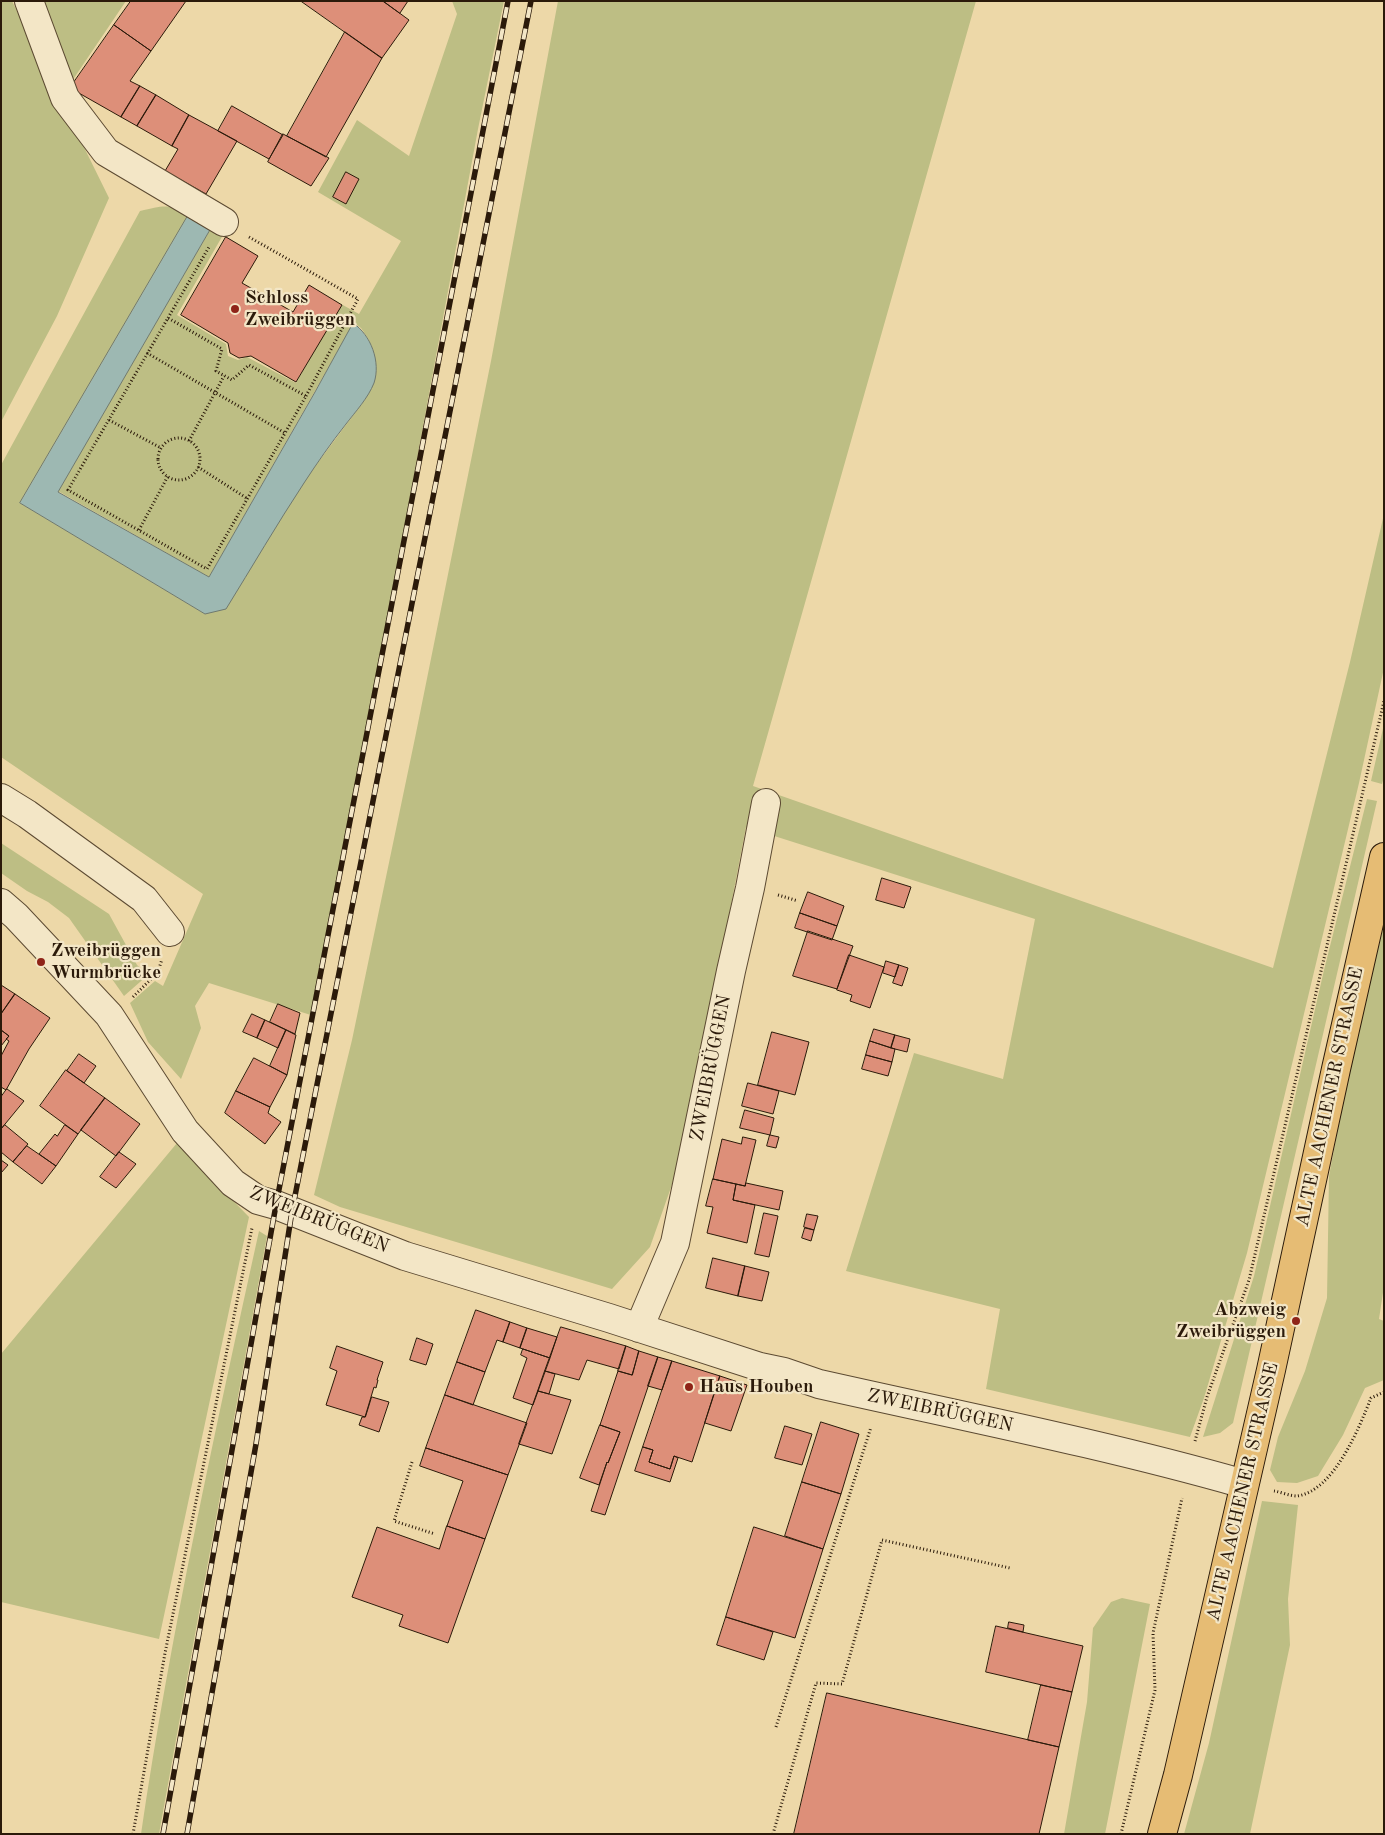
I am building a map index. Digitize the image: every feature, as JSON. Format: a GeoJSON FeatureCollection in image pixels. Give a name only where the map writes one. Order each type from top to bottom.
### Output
{"type":"FeatureCollection","features":[{"type":"Feature","properties":{"kind":"main road","name":"ALTE AACHENER STRASSE"},"geometry":{"type":"LineString","coordinates":[[1162,1834],[1180,1765],[1244,1484],[1384,857]]}},
{"type":"Feature","properties":{"kind":"street"},"geometry":{"type":"LineString","coordinates":[[29,1],[65,98],[106,152],[224,222]]}},
{"type":"Feature","properties":{"kind":"street"},"geometry":{"type":"LineString","coordinates":[[1,798],[27,814],[144,899],[170,932]]}},
{"type":"Feature","properties":{"kind":"street","name":"ZWEIBRÜGGEN"},"geometry":{"type":"LineString","coordinates":[[639,1328],[675,1243],[730,971],[750,888],[766,803]]}},
{"type":"Feature","properties":{"kind":"street","name":"ZWEIBRÜGGEN"},"geometry":{"type":"LineString","coordinates":[[1,903],[16,916],[108,1015],[185,1131],[233,1183],[258,1200],[276,1205],[405,1256],[819,1384],[1040,1432],[1188,1468],[1244,1484]]}},
{"type":"Feature","properties":{"kind":"path"},"geometry":{"type":"LineString","coordinates":[[224,222],[358,299],[306,396],[207,569],[68,490],[168,318],[224,222]]}},
{"type":"Feature","properties":{"kind":"path"},"geometry":{"type":"LineString","coordinates":[[168,318],[222,349],[216,371],[224,376],[232,380],[249,365],[306,396]]}},
{"type":"Feature","properties":{"kind":"path"},"geometry":{"type":"LineString","coordinates":[[147,353],[285,433]]}},
{"type":"Feature","properties":{"kind":"path"},"geometry":{"type":"LineString","coordinates":[[189,441],[224,376]]}},
{"type":"Feature","properties":{"kind":"path"},"geometry":{"type":"LineString","coordinates":[[108,420],[161,448]]}},
{"type":"Feature","properties":{"kind":"path"},"geometry":{"type":"LineString","coordinates":[[184,438],[189,441],[199,451],[200,460],[197,470],[184,479],[168,476],[158,462],[161,448],[172,439],[184,438]]}},
{"type":"Feature","properties":{"kind":"path"},"geometry":{"type":"LineString","coordinates":[[198,467],[248,499]]}},
{"type":"Feature","properties":{"kind":"path"},"geometry":{"type":"LineString","coordinates":[[139,530],[168,476]]}},
{"type":"Feature","properties":{"kind":"path"},"geometry":{"type":"LineString","coordinates":[[1121,1834],[1155,1690],[1153,1633],[1188,1468],[1207,1397],[1248,1280],[1384,701]]}},
{"type":"Feature","properties":{"kind":"path"},"geometry":{"type":"LineString","coordinates":[[108,1015],[132,997],[158,972],[170,932]]}},
{"type":"Feature","properties":{"kind":"path"},"geometry":{"type":"LineString","coordinates":[[133,1834],[166,1652],[258,1200]]}},
{"type":"Feature","properties":{"kind":"path"},"geometry":{"type":"LineString","coordinates":[[1244,1484],[1296,1496],[1318,1488],[1336,1468],[1358,1431],[1371,1398],[1384,1392]]}},
{"type":"Feature","properties":{"kind":"path"},"geometry":{"type":"LineString","coordinates":[[776,1728],[881,1398]]}},
{"type":"Feature","properties":{"kind":"path"},"geometry":{"type":"LineString","coordinates":[[412,1462],[394,1521],[435,1534]]}},
{"type":"Feature","properties":{"kind":"path"},"geometry":{"type":"LineString","coordinates":[[773,1834],[816,1683],[842,1684],[882,1540],[1010,1568]]}},
{"type":"Feature","properties":{"kind":"green space"},"geometry":{"type":"Polygon","coordinates":[[[1,1],[12,1],[109,198],[57,316],[1,422],[1,1]]]}},
{"type":"Feature","properties":{"kind":"green space"},"geometry":{"type":"Polygon","coordinates":[[[41,1],[126,1],[70,84],[41,1]]]}},
{"type":"Feature","properties":{"kind":"green space"},"geometry":{"type":"Polygon","coordinates":[[[452,1],[504,1],[478,129],[314,1016],[209,983],[195,1006],[201,1028],[181,1079],[148,1042],[130,1003],[155,981],[163,986],[203,894],[1,757],[1,465],[140,211],[170,207],[189,214],[20,503],[205,614],[366,398],[369,340],[361,328],[354,323],[356,319],[209,577],[58,491],[211,228],[223,235],[177,315],[226,344],[228,356],[238,360],[247,357],[296,383],[341,304],[359,314],[401,241],[318,192],[357,120],[409,156],[457,14],[452,1]]]}},
{"type":"Feature","properties":{"kind":"green space"},"geometry":{"type":"Polygon","coordinates":[[[558,1],[976,1],[753,786],[1273,968],[1350,662],[1384,514],[1384,668],[1359,783],[1247,1253],[1204,1398],[1190,1437],[986,1389],[1000,1309],[846,1271],[914,1053],[1003,1079],[1035,919],[746,827],[688,1139],[650,1247],[612,1289],[340,1207],[314,1195],[352,1040],[415,738],[491,361],[558,1]]]}},
{"type":"Feature","properties":{"kind":"green space"},"geometry":{"type":"Polygon","coordinates":[[[1384,724],[1384,777],[1382,784],[1371,781],[1384,724]]]}},
{"type":"Feature","properties":{"kind":"green space"},"geometry":{"type":"Polygon","coordinates":[[[1367,799],[1377,801],[1233,1423],[1220,1433],[1203,1437],[1254,1276],[1324,970],[1367,799]]]}},
{"type":"Feature","properties":{"kind":"green space"},"geometry":{"type":"Polygon","coordinates":[[[1,843],[109,914],[137,965],[148,975],[124,996],[69,918],[48,902],[27,891],[1,873],[1,843]]]}},
{"type":"Feature","properties":{"kind":"green space"},"geometry":{"type":"Polygon","coordinates":[[[1384,924],[1384,1286],[1379,1319],[1384,1321],[1384,1380],[1365,1388],[1343,1435],[1318,1476],[1297,1483],[1277,1482],[1270,1470],[1278,1437],[1305,1371],[1327,1298],[1329,1176],[1347,1081],[1384,924]]]}},
{"type":"Feature","properties":{"kind":"green space"},"geometry":{"type":"Polygon","coordinates":[[[177,1143],[249,1217],[159,1639],[1,1602],[1,1354],[177,1143]]]}},
{"type":"Feature","properties":{"kind":"green space"},"geometry":{"type":"Polygon","coordinates":[[[259,1231],[267,1236],[159,1834],[141,1834],[180,1607],[210,1456],[259,1231]]]}},
{"type":"Feature","properties":{"kind":"green space"},"geometry":{"type":"Polygon","coordinates":[[[1262,1501],[1298,1505],[1288,1599],[1290,1645],[1250,1834],[1184,1834],[1209,1743],[1262,1501]]]}},
{"type":"Feature","properties":{"kind":"green space"},"geometry":{"type":"Polygon","coordinates":[[[1122,1598],[1150,1604],[1105,1834],[1064,1834],[1087,1702],[1093,1628],[1111,1602],[1122,1598]]]}},
{"type":"Feature","properties":{"kind":"water"},"geometry":{"type":"Polygon","coordinates":[[[189,214],[211,228],[58,492],[209,577],[353,323],[365,334],[373,350],[376,366],[374,383],[362,404],[309,476],[226,609],[205,614],[20,503],[189,214]]]}},
{"type":"Feature","properties":{"kind":"building"},"geometry":{"type":"Polygon","coordinates":[[[131,1],[186,1],[151,51],[114,25],[131,1]]]}},
{"type":"Feature","properties":{"kind":"building"},"geometry":{"type":"Polygon","coordinates":[[[301,1],[383,1],[409,20],[382,58],[301,1]]]}},
{"type":"Feature","properties":{"kind":"building"},"geometry":{"type":"Polygon","coordinates":[[[383,1],[408,1],[400,13],[383,1]]]}},
{"type":"Feature","properties":{"kind":"building"},"geometry":{"type":"Polygon","coordinates":[[[114,25],[151,51],[130,81],[140,86],[121,117],[70,88],[114,25]]]}},
{"type":"Feature","properties":{"kind":"building"},"geometry":{"type":"Polygon","coordinates":[[[345,32],[382,58],[326,157],[287,136],[345,32]]]}},
{"type":"Feature","properties":{"kind":"building"},"geometry":{"type":"Polygon","coordinates":[[[140,86],[156,95],[137,126],[121,117],[140,86]]]}},
{"type":"Feature","properties":{"kind":"building"},"geometry":{"type":"Polygon","coordinates":[[[156,95],[189,115],[172,146],[137,126],[156,95]]]}},
{"type":"Feature","properties":{"kind":"building"},"geometry":{"type":"Polygon","coordinates":[[[232,106],[283,135],[269,159],[218,131],[232,106]]]}},
{"type":"Feature","properties":{"kind":"building"},"geometry":{"type":"Polygon","coordinates":[[[189,115],[237,141],[206,194],[165,171],[178,149],[172,146],[189,115]]]}},
{"type":"Feature","properties":{"kind":"building"},"geometry":{"type":"Polygon","coordinates":[[[283,134],[329,158],[311,186],[268,162],[283,134]]]}},
{"type":"Feature","properties":{"kind":"building"},"geometry":{"type":"Polygon","coordinates":[[[346,172],[359,179],[346,204],[333,197],[346,172]]]}},
{"type":"Feature","properties":{"kind":"building","name":"Schloss Zweibrüggen"},"geometry":{"type":"Polygon","coordinates":[[[226,237],[258,256],[242,283],[293,312],[309,285],[342,305],[296,382],[251,356],[239,358],[230,353],[228,343],[181,315],[226,237]]]}},
{"type":"Feature","properties":{"kind":"building"},"geometry":{"type":"Polygon","coordinates":[[[882,878],[911,887],[904,908],[876,900],[882,878]]]}},
{"type":"Feature","properties":{"kind":"building"},"geometry":{"type":"Polygon","coordinates":[[[808,892],[844,906],[837,926],[800,913],[808,892]]]}},
{"type":"Feature","properties":{"kind":"building"},"geometry":{"type":"Polygon","coordinates":[[[800,913],[837,926],[832,940],[795,928],[800,913]]]}},
{"type":"Feature","properties":{"kind":"building"},"geometry":{"type":"Polygon","coordinates":[[[808,931],[853,946],[837,989],[793,976],[808,931]]]}},
{"type":"Feature","properties":{"kind":"building"},"geometry":{"type":"Polygon","coordinates":[[[849,955],[884,967],[870,1008],[850,1001],[852,995],[837,990],[849,955]]]}},
{"type":"Feature","properties":{"kind":"building"},"geometry":{"type":"Polygon","coordinates":[[[886,961],[899,965],[895,977],[883,973],[886,961]]]}},
{"type":"Feature","properties":{"kind":"building"},"geometry":{"type":"Polygon","coordinates":[[[899,965],[908,968],[902,986],[893,983],[899,965]]]}},
{"type":"Feature","properties":{"kind":"building"},"geometry":{"type":"Polygon","coordinates":[[[1,985],[15,994],[1,1014],[1,985]]]}},
{"type":"Feature","properties":{"kind":"building"},"geometry":{"type":"Polygon","coordinates":[[[15,994],[50,1018],[29,1049],[6,1090],[1,1087],[1,1056],[9,1041],[6,1039],[9,1036],[1,1030],[1,1014],[15,994]]]}},
{"type":"Feature","properties":{"kind":"building"},"geometry":{"type":"Polygon","coordinates":[[[278,1004],[300,1013],[295,1034],[270,1022],[278,1004]]]}},
{"type":"Feature","properties":{"kind":"building"},"geometry":{"type":"Polygon","coordinates":[[[252,1014],[265,1020],[257,1038],[243,1032],[252,1014]]]}},
{"type":"Feature","properties":{"kind":"building"},"geometry":{"type":"Polygon","coordinates":[[[265,1020],[286,1030],[278,1048],[257,1038],[265,1020]]]}},
{"type":"Feature","properties":{"kind":"building"},"geometry":{"type":"Polygon","coordinates":[[[874,1029],[895,1035],[891,1048],[870,1041],[874,1029]]]}},
{"type":"Feature","properties":{"kind":"building"},"geometry":{"type":"Polygon","coordinates":[[[1,1030],[9,1036],[1,1046],[1,1030]]]}},
{"type":"Feature","properties":{"kind":"building"},"geometry":{"type":"Polygon","coordinates":[[[286,1030],[296,1035],[287,1075],[270,1066],[286,1030]]]}},
{"type":"Feature","properties":{"kind":"building"},"geometry":{"type":"Polygon","coordinates":[[[772,1032],[809,1042],[795,1095],[758,1085],[772,1032]]]}},
{"type":"Feature","properties":{"kind":"building"},"geometry":{"type":"Polygon","coordinates":[[[895,1035],[910,1039],[907,1052],[891,1048],[895,1035]]]}},
{"type":"Feature","properties":{"kind":"building"},"geometry":{"type":"Polygon","coordinates":[[[870,1041],[895,1049],[892,1062],[866,1055],[870,1041]]]}},
{"type":"Feature","properties":{"kind":"building"},"geometry":{"type":"Polygon","coordinates":[[[79,1054],[96,1066],[84,1083],[67,1071],[79,1054]]]}},
{"type":"Feature","properties":{"kind":"building"},"geometry":{"type":"Polygon","coordinates":[[[866,1055],[892,1062],[888,1076],[862,1069],[866,1055]]]}},
{"type":"Feature","properties":{"kind":"building"},"geometry":{"type":"Polygon","coordinates":[[[254,1058],[287,1075],[270,1107],[236,1091],[254,1058]]]}},
{"type":"Feature","properties":{"kind":"building"},"geometry":{"type":"Polygon","coordinates":[[[66,1070],[105,1098],[78,1134],[40,1106],[66,1070]]]}},
{"type":"Feature","properties":{"kind":"building"},"geometry":{"type":"Polygon","coordinates":[[[748,1083],[779,1091],[773,1114],[742,1106],[748,1083]]]}},
{"type":"Feature","properties":{"kind":"building"},"geometry":{"type":"Polygon","coordinates":[[[7,1089],[24,1101],[1,1129],[1,1097],[7,1089]]]}},
{"type":"Feature","properties":{"kind":"building"},"geometry":{"type":"Polygon","coordinates":[[[236,1091],[270,1107],[268,1113],[281,1122],[265,1144],[225,1113],[236,1091]]]}},
{"type":"Feature","properties":{"kind":"building"},"geometry":{"type":"Polygon","coordinates":[[[105,1098],[140,1124],[116,1156],[81,1130],[105,1098]]]}},
{"type":"Feature","properties":{"kind":"building"},"geometry":{"type":"Polygon","coordinates":[[[745,1110],[774,1118],[770,1135],[740,1128],[745,1110]]]}},
{"type":"Feature","properties":{"kind":"building"},"geometry":{"type":"Polygon","coordinates":[[[5,1125],[28,1144],[13,1162],[1,1152],[1,1129],[5,1125]]]}},
{"type":"Feature","properties":{"kind":"building"},"geometry":{"type":"Polygon","coordinates":[[[65,1125],[78,1134],[56,1166],[39,1154],[65,1125]]]}},
{"type":"Feature","properties":{"kind":"building"},"geometry":{"type":"Polygon","coordinates":[[[770,1135],[779,1137],[776,1148],[767,1146],[770,1135]]]}},
{"type":"Feature","properties":{"kind":"building"},"geometry":{"type":"Polygon","coordinates":[[[743,1137],[756,1140],[745,1186],[713,1179],[722,1139],[741,1144],[743,1137]]]}},
{"type":"Feature","properties":{"kind":"building"},"geometry":{"type":"Polygon","coordinates":[[[27,1146],[56,1166],[42,1184],[13,1162],[27,1146]]]}},
{"type":"Feature","properties":{"kind":"building"},"geometry":{"type":"Polygon","coordinates":[[[119,1152],[136,1164],[116,1188],[100,1177],[119,1152]]]}},
{"type":"Feature","properties":{"kind":"building"},"geometry":{"type":"Polygon","coordinates":[[[1,1160],[8,1165],[1,1173],[1,1160]]]}},
{"type":"Feature","properties":{"kind":"building"},"geometry":{"type":"Polygon","coordinates":[[[713,1179],[736,1184],[733,1200],[755,1205],[747,1243],[707,1233],[713,1207],[706,1206],[713,1179]]]}},
{"type":"Feature","properties":{"kind":"building"},"geometry":{"type":"Polygon","coordinates":[[[746,1183],[783,1191],[779,1210],[733,1200],[736,1184],[745,1186],[746,1183]]]}},
{"type":"Feature","properties":{"kind":"building"},"geometry":{"type":"Polygon","coordinates":[[[764,1213],[778,1216],[769,1257],[755,1254],[764,1213]]]}},
{"type":"Feature","properties":{"kind":"building"},"geometry":{"type":"Polygon","coordinates":[[[807,1214],[818,1216],[814,1230],[804,1227],[807,1214]]]}},
{"type":"Feature","properties":{"kind":"building"},"geometry":{"type":"Polygon","coordinates":[[[805,1228],[814,1230],[811,1241],[802,1238],[805,1228]]]}},
{"type":"Feature","properties":{"kind":"building"},"geometry":{"type":"Polygon","coordinates":[[[713,1258],[745,1266],[738,1296],[706,1288],[713,1258]]]}},
{"type":"Feature","properties":{"kind":"building"},"geometry":{"type":"Polygon","coordinates":[[[745,1266],[769,1272],[762,1301],[738,1296],[745,1266]]]}},
{"type":"Feature","properties":{"kind":"building"},"geometry":{"type":"Polygon","coordinates":[[[476,1310],[510,1322],[503,1342],[497,1340],[485,1372],[457,1362],[476,1310]]]}},
{"type":"Feature","properties":{"kind":"building"},"geometry":{"type":"Polygon","coordinates":[[[510,1322],[527,1328],[520,1348],[503,1342],[510,1322]]]}},
{"type":"Feature","properties":{"kind":"building"},"geometry":{"type":"Polygon","coordinates":[[[561,1327],[626,1346],[619,1369],[587,1360],[579,1380],[545,1371],[561,1327]]]}},
{"type":"Feature","properties":{"kind":"building"},"geometry":{"type":"Polygon","coordinates":[[[527,1328],[557,1337],[550,1358],[520,1348],[527,1328]]]}},
{"type":"Feature","properties":{"kind":"building"},"geometry":{"type":"Polygon","coordinates":[[[417,1338],[433,1344],[426,1365],[410,1360],[417,1338]]]}},
{"type":"Feature","properties":{"kind":"building"},"geometry":{"type":"Polygon","coordinates":[[[337,1346],[383,1362],[365,1417],[326,1405],[337,1371],[330,1368],[337,1346]]]}},
{"type":"Feature","properties":{"kind":"building"},"geometry":{"type":"Polygon","coordinates":[[[626,1346],[639,1351],[632,1375],[618,1371],[626,1346]]]}},
{"type":"Feature","properties":{"kind":"building"},"geometry":{"type":"Polygon","coordinates":[[[523,1349],[550,1358],[533,1405],[513,1398],[527,1358],[521,1355],[523,1349]]]}},
{"type":"Feature","properties":{"kind":"building"},"geometry":{"type":"Polygon","coordinates":[[[639,1351],[658,1357],[605,1515],[591,1511],[607,1462],[620,1432],[600,1425],[618,1371],[632,1375],[639,1351]]]}},
{"type":"Feature","properties":{"kind":"building"},"geometry":{"type":"Polygon","coordinates":[[[658,1357],[672,1361],[662,1390],[648,1386],[658,1357]]]}},
{"type":"Feature","properties":{"kind":"building"},"geometry":{"type":"Polygon","coordinates":[[[672,1361],[720,1376],[692,1462],[674,1456],[670,1469],[649,1462],[653,1450],[643,1447],[672,1361]]]}},
{"type":"Feature","properties":{"kind":"building"},"geometry":{"type":"Polygon","coordinates":[[[457,1362],[485,1372],[473,1405],[445,1395],[457,1362]]]}},
{"type":"Feature","properties":{"kind":"building"},"geometry":{"type":"Polygon","coordinates":[[[545,1371],[555,1374],[549,1394],[538,1391],[545,1371]]]}},
{"type":"Feature","properties":{"kind":"building"},"geometry":{"type":"Polygon","coordinates":[[[720,1376],[747,1385],[731,1431],[705,1423],[720,1376]]]}},
{"type":"Feature","properties":{"kind":"building"},"geometry":{"type":"Polygon","coordinates":[[[538,1391],[571,1400],[552,1454],[519,1444],[538,1391]]]}},
{"type":"Feature","properties":{"kind":"building"},"geometry":{"type":"Polygon","coordinates":[[[445,1395],[527,1423],[508,1475],[426,1448],[445,1395]]]}},
{"type":"Feature","properties":{"kind":"building"},"geometry":{"type":"Polygon","coordinates":[[[372,1397],[389,1402],[379,1432],[359,1425],[362,1417],[365,1417],[372,1397]]]}},
{"type":"Feature","properties":{"kind":"building"},"geometry":{"type":"Polygon","coordinates":[[[821,1422],[859,1434],[841,1494],[802,1482],[821,1422]]]}},
{"type":"Feature","properties":{"kind":"building"},"geometry":{"type":"Polygon","coordinates":[[[600,1425],[620,1432],[599,1485],[580,1478],[600,1425]]]}},
{"type":"Feature","properties":{"kind":"building"},"geometry":{"type":"Polygon","coordinates":[[[785,1426],[812,1434],[802,1465],[775,1458],[785,1426]]]}},
{"type":"Feature","properties":{"kind":"building"},"geometry":{"type":"Polygon","coordinates":[[[643,1447],[653,1450],[649,1462],[670,1469],[674,1456],[678,1458],[670,1482],[635,1471],[643,1447]]]}},
{"type":"Feature","properties":{"kind":"building"},"geometry":{"type":"Polygon","coordinates":[[[426,1448],[508,1475],[485,1539],[447,1526],[463,1481],[420,1466],[426,1448]]]}},
{"type":"Feature","properties":{"kind":"building"},"geometry":{"type":"Polygon","coordinates":[[[802,1482],[841,1494],[823,1549],[785,1536],[802,1482]]]}},
{"type":"Feature","properties":{"kind":"building"},"geometry":{"type":"Polygon","coordinates":[[[447,1526],[485,1539],[448,1643],[399,1626],[403,1615],[352,1597],[377,1527],[439,1549],[447,1526]]]}},
{"type":"Feature","properties":{"kind":"building"},"geometry":{"type":"Polygon","coordinates":[[[754,1527],[823,1549],[795,1638],[726,1617],[754,1527]]]}},
{"type":"Feature","properties":{"kind":"building"},"geometry":{"type":"Polygon","coordinates":[[[726,1617],[773,1632],[764,1660],[717,1645],[726,1617]]]}},
{"type":"Feature","properties":{"kind":"building"},"geometry":{"type":"Polygon","coordinates":[[[1009,1622],[1024,1625],[1023,1632],[1008,1628],[1009,1622]]]}},
{"type":"Feature","properties":{"kind":"building"},"geometry":{"type":"Polygon","coordinates":[[[996,1626],[1083,1646],[1072,1692],[986,1672],[996,1626]]]}},
{"type":"Feature","properties":{"kind":"building"},"geometry":{"type":"Polygon","coordinates":[[[1041,1685],[1072,1692],[1059,1747],[1028,1740],[1041,1685]]]}},
{"type":"Feature","properties":{"kind":"building"},"geometry":{"type":"Polygon","coordinates":[[[827,1693],[1059,1747],[1039,1834],[794,1834],[827,1693]]]}},
{"type":"Feature","properties":{"kind":"railway"},"geometry":{"type":"LineString","coordinates":[[163,1834],[276,1205],[508,1]]}},
{"type":"Feature","properties":{"kind":"railway"},"geometry":{"type":"LineString","coordinates":[[187,1834],[256,1444],[292,1211],[531,1]]}},
{"type":"Feature","properties":{"kind":"place","name":"Schloss Zweibrüggen"},"geometry":{"type":"Point","coordinates":[235,309]}},
{"type":"Feature","properties":{"kind":"place","name":"Zweibrüggen Wurmbrücke"},"geometry":{"type":"Point","coordinates":[41,962]}},
{"type":"Feature","properties":{"kind":"place","name":"Abzweig Zweibrüggen"},"geometry":{"type":"Point","coordinates":[1296,1321]}},
{"type":"Feature","properties":{"kind":"place","name":"Haus Houben"},"geometry":{"type":"Point","coordinates":[689,1387]}}]}
